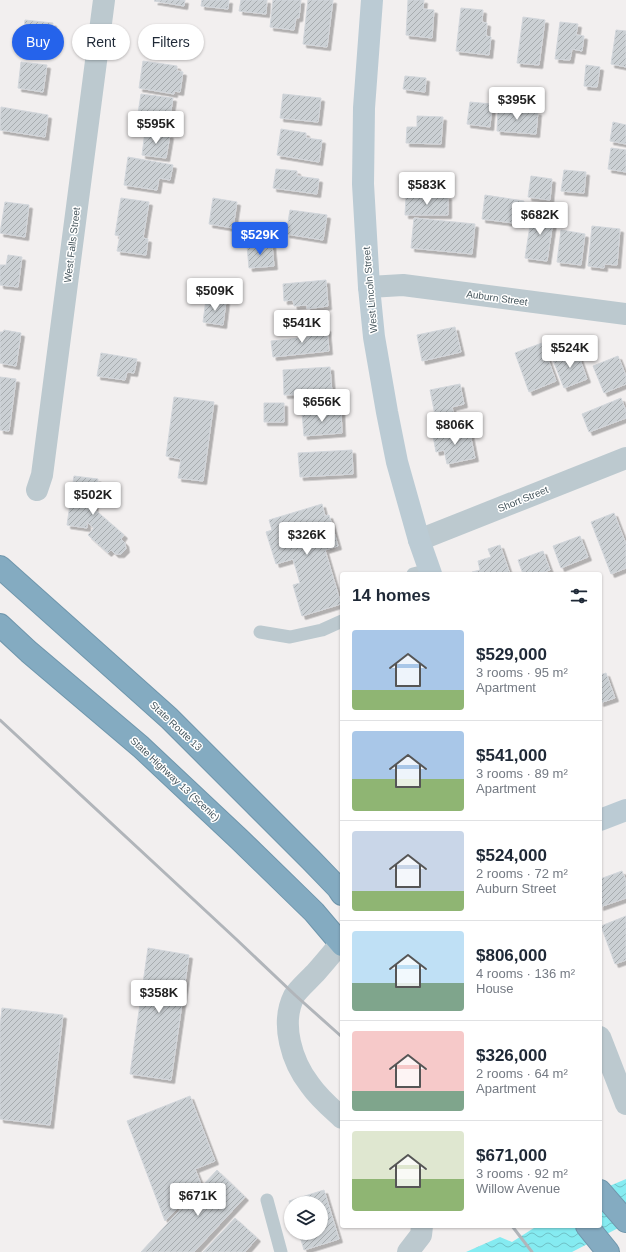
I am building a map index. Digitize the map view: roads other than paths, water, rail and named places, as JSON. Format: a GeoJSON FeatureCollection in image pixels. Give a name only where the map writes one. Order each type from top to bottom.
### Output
{"type":"FeatureCollection","features":[{"type":"Feature","properties":{"kind":"highway","name":"State Route 13"},"geometry":{"type":"LineString","coordinates":[[0,566],[175,724],[340,891]]}},
{"type":"Feature","properties":{"kind":"highway","name":"State Highway 13 (Scenic)"},"geometry":{"type":"LineString","coordinates":[[0,626],[164,769],[314,912],[340,941]]}},
{"type":"Feature","properties":{"kind":"highway"},"geometry":{"type":"LineString","coordinates":[[602,1193],[626,1221]]}},
{"type":"Feature","properties":{"kind":"highway"},"geometry":{"type":"LineString","coordinates":[[589,1228],[608,1252]]}},
{"type":"Feature","properties":{"kind":"street","name":"West Falls Street"},"geometry":{"type":"LineString","coordinates":[[37,490],[42,475],[104,0]]}},
{"type":"Feature","properties":{"kind":"street","name":"West Lincoln Street"},"geometry":{"type":"LineString","coordinates":[[372,0],[364,108],[364,184],[369,287],[374,337],[387,412],[397,462],[419,540],[424,572]]}},
{"type":"Feature","properties":{"kind":"street","name":"Auburn Street"},"geometry":{"type":"LineString","coordinates":[[369,287],[403,285],[626,314]]}},
{"type":"Feature","properties":{"kind":"street","name":"Short Street"},"geometry":{"type":"LineString","coordinates":[[419,540],[626,458]]}},
{"type":"Feature","properties":{"kind":"street"},"geometry":{"type":"LineString","coordinates":[[602,819],[626,810]]}},
{"type":"Feature","properties":{"kind":"street"},"geometry":{"type":"LineString","coordinates":[[340,945],[295,995],[288,1017],[288,1035],[292,1052],[300,1069],[310,1085],[340,1116]]}},
{"type":"Feature","properties":{"kind":"street"},"geometry":{"type":"LineString","coordinates":[[602,1042],[626,1104]]}},
{"type":"Feature","properties":{"kind":"street"},"geometry":{"type":"LineString","coordinates":[[408,1252],[420,1235],[422,1228]]}},
{"type":"Feature","properties":{"kind":"lane"},"geometry":{"type":"LineString","coordinates":[[260,632],[290,637],[322,630],[340,622]]}},
{"type":"Feature","properties":{"kind":"lane"},"geometry":{"type":"LineString","coordinates":[[267,1200],[281,1252]]}},
{"type":"Feature","properties":{"kind":"water"},"geometry":{"type":"Polygon","coordinates":[[[626,1179],[626,1224],[572,1252],[466,1252],[500,1237],[512,1242],[534,1228],[602,1228],[602,1189],[626,1179]]]}},
{"type":"Feature","properties":{"kind":"railway"},"geometry":{"type":"LineString","coordinates":[[0,720],[340,1035]]}},
{"type":"Feature","properties":{"kind":"railway"},"geometry":{"type":"LineString","coordinates":[[514,1228],[532,1252]]}}]}
